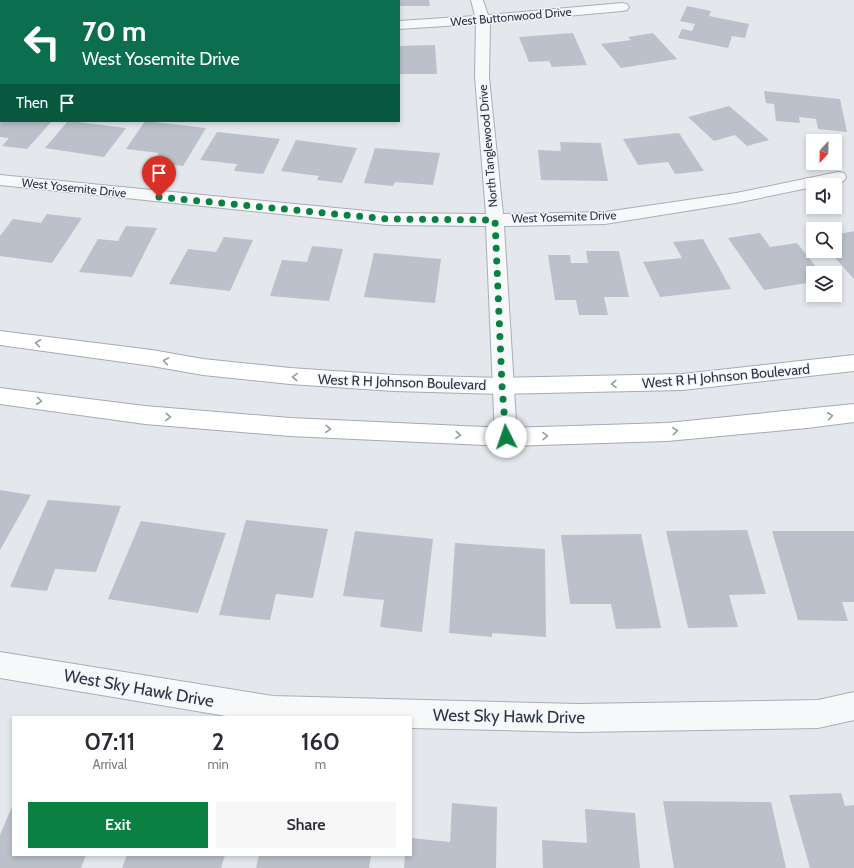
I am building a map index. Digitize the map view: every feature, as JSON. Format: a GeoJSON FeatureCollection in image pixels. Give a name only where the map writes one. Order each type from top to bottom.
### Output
{"type":"FeatureCollection","features":[{"type":"Feature","properties":{"kind":"main road","name":"West R H Johnson Boulevard"},"geometry":{"type":"LineString","coordinates":[[0,338],[152,358],[203,367],[290,376],[394,383],[502,386],[682,382],[854,363]]}},
{"type":"Feature","properties":{"kind":"main road"},"geometry":{"type":"LineString","coordinates":[[0,396],[145,415],[290,427],[506,437],[667,432],[807,420],[854,413]]}},
{"type":"Feature","properties":{"kind":"street","name":"North Tanglewood Drive"},"geometry":{"type":"LineString","coordinates":[[477,0],[483,20],[482,77],[495,220],[502,386],[506,437]]}},
{"type":"Feature","properties":{"kind":"street","name":"West Buttonwood Drive"},"geometry":{"type":"LineString","coordinates":[[400,25],[483,20],[622,7]]}},
{"type":"Feature","properties":{"kind":"street","name":"West Yosemite Drive"},"geometry":{"type":"LineString","coordinates":[[0,180],[387,219],[495,220],[605,218],[736,198],[838,177]]}},
{"type":"Feature","properties":{"kind":"street","name":"West Sky Hawk Drive"},"geometry":{"type":"LineString","coordinates":[[0,665],[273,710],[578,718],[818,714],[854,706]]}},
{"type":"Feature","properties":{"kind":"building"},"geometry":{"type":"Polygon","coordinates":[[[400,0],[429,0],[430,6],[400,6],[400,0]]]}},
{"type":"Feature","properties":{"kind":"building"},"geometry":{"type":"Polygon","coordinates":[[[687,6],[711,11],[709,16],[749,24],[745,38],[732,36],[728,48],[678,38],[682,29],[692,31],[695,24],[680,21],[687,6]]]}},
{"type":"Feature","properties":{"kind":"building"},"geometry":{"type":"Polygon","coordinates":[[[573,33],[587,65],[552,67],[549,61],[529,62],[519,37],[573,33]]]}},
{"type":"Feature","properties":{"kind":"building"},"geometry":{"type":"Polygon","coordinates":[[[653,33],[677,59],[621,68],[601,44],[631,40],[628,37],[653,33]]]}},
{"type":"Feature","properties":{"kind":"building"},"geometry":{"type":"Polygon","coordinates":[[[435,45],[437,74],[400,74],[400,46],[435,45]]]}},
{"type":"Feature","properties":{"kind":"building"},"geometry":{"type":"Polygon","coordinates":[[[764,91],[840,99],[847,132],[818,129],[816,119],[799,117],[800,123],[776,121],[774,104],[766,103],[764,91]]]}},
{"type":"Feature","properties":{"kind":"building"},"geometry":{"type":"Polygon","coordinates":[[[729,106],[769,140],[747,146],[735,135],[714,141],[688,117],[729,106]]]}},
{"type":"Feature","properties":{"kind":"building"},"geometry":{"type":"Polygon","coordinates":[[[0,122],[51,122],[27,149],[2,146],[9,138],[0,137],[0,122]]]}},
{"type":"Feature","properties":{"kind":"building"},"geometry":{"type":"Polygon","coordinates":[[[67,122],[126,128],[104,157],[45,148],[67,122]]]}},
{"type":"Feature","properties":{"kind":"building"},"geometry":{"type":"Polygon","coordinates":[[[144,122],[206,128],[183,166],[153,162],[159,153],[126,149],[144,122]]]}},
{"type":"Feature","properties":{"kind":"building"},"geometry":{"type":"Polygon","coordinates":[[[217,132],[280,139],[263,174],[234,171],[237,164],[200,160],[217,132]]]}},
{"type":"Feature","properties":{"kind":"building"},"geometry":{"type":"Polygon","coordinates":[[[679,133],[704,171],[675,174],[668,162],[638,165],[623,139],[679,133]]]}},
{"type":"Feature","properties":{"kind":"building"},"geometry":{"type":"Polygon","coordinates":[[[296,140],[357,148],[342,183],[317,180],[319,176],[281,171],[296,140]]]}},
{"type":"Feature","properties":{"kind":"building"},"geometry":{"type":"Polygon","coordinates":[[[560,142],[601,143],[608,181],[541,180],[538,150],[561,151],[560,142]]]}},
{"type":"Feature","properties":{"kind":"building"},"geometry":{"type":"Polygon","coordinates":[[[375,148],[440,153],[433,185],[395,182],[393,186],[364,183],[375,148]]]}},
{"type":"Feature","properties":{"kind":"building"},"geometry":{"type":"Polygon","coordinates":[[[47,214],[82,218],[52,263],[0,256],[0,236],[13,219],[41,223],[47,214]]]}},
{"type":"Feature","properties":{"kind":"building"},"geometry":{"type":"Polygon","coordinates":[[[126,226],[157,228],[132,277],[79,272],[98,239],[118,241],[126,226]]]}},
{"type":"Feature","properties":{"kind":"building"},"geometry":{"type":"Polygon","coordinates":[[[854,231],[854,279],[835,258],[842,258],[842,234],[854,231]]]}},
{"type":"Feature","properties":{"kind":"building"},"geometry":{"type":"Polygon","coordinates":[[[760,233],[770,247],[797,243],[806,254],[806,258],[809,258],[815,266],[806,266],[806,283],[764,290],[728,238],[760,233]]]}},
{"type":"Feature","properties":{"kind":"building"},"geometry":{"type":"Polygon","coordinates":[[[224,237],[253,240],[230,291],[169,284],[188,249],[216,252],[224,237]]]}},
{"type":"Feature","properties":{"kind":"building"},"geometry":{"type":"Polygon","coordinates":[[[703,239],[731,289],[660,297],[643,262],[682,258],[673,242],[703,239]]]}},
{"type":"Feature","properties":{"kind":"building"},"geometry":{"type":"Polygon","coordinates":[[[312,246],[343,249],[329,301],[270,296],[282,260],[307,262],[312,246]]]}},
{"type":"Feature","properties":{"kind":"building"},"geometry":{"type":"Polygon","coordinates":[[[586,251],[619,251],[629,297],[604,297],[608,315],[579,315],[576,300],[555,300],[548,255],[570,255],[571,263],[588,263],[586,251]]]}},
{"type":"Feature","properties":{"kind":"building"},"geometry":{"type":"Polygon","coordinates":[[[374,253],[441,259],[435,303],[364,297],[374,253]]]}},
{"type":"Feature","properties":{"kind":"building"},"geometry":{"type":"Polygon","coordinates":[[[0,490],[31,495],[0,550],[0,490]]]}},
{"type":"Feature","properties":{"kind":"building"},"geometry":{"type":"Polygon","coordinates":[[[48,500],[121,506],[96,572],[55,569],[47,591],[10,587],[48,500]]]}},
{"type":"Feature","properties":{"kind":"building"},"geometry":{"type":"Polygon","coordinates":[[[246,520],[328,529],[313,598],[276,594],[270,620],[219,615],[246,520]]]}},
{"type":"Feature","properties":{"kind":"building"},"geometry":{"type":"Polygon","coordinates":[[[141,521],[226,533],[198,613],[108,599],[141,521]]]}},
{"type":"Feature","properties":{"kind":"building"},"geometry":{"type":"Polygon","coordinates":[[[747,530],[766,594],[729,595],[738,627],[688,628],[666,531],[747,530]]]}},
{"type":"Feature","properties":{"kind":"building"},"geometry":{"type":"Polygon","coordinates":[[[355,531],[433,539],[422,632],[380,627],[384,600],[343,596],[355,531]]]}},
{"type":"Feature","properties":{"kind":"building"},"geometry":{"type":"Polygon","coordinates":[[[772,531],[854,531],[854,602],[842,602],[848,621],[798,620],[772,531]]]}},
{"type":"Feature","properties":{"kind":"building"},"geometry":{"type":"Polygon","coordinates":[[[641,534],[661,628],[616,629],[611,604],[570,604],[561,535],[641,534]]]}},
{"type":"Feature","properties":{"kind":"building"},"geometry":{"type":"Polygon","coordinates":[[[455,543],[545,549],[546,637],[492,633],[492,637],[449,633],[455,543]]]}},
{"type":"Feature","properties":{"kind":"building"},"geometry":{"type":"Polygon","coordinates":[[[841,793],[845,806],[854,805],[854,868],[810,868],[789,795],[841,793]]]}},
{"type":"Feature","properties":{"kind":"building"},"geometry":{"type":"Polygon","coordinates":[[[663,801],[771,802],[786,868],[674,868],[663,801]]]}},
{"type":"Feature","properties":{"kind":"building"},"geometry":{"type":"Polygon","coordinates":[[[452,803],[497,807],[496,868],[404,868],[405,856],[412,856],[412,838],[450,842],[452,803]]]}},
{"type":"Feature","properties":{"kind":"building"},"geometry":{"type":"Polygon","coordinates":[[[12,806],[12,856],[86,856],[81,868],[0,868],[0,835],[12,806]]]}},
{"type":"Feature","properties":{"kind":"building"},"geometry":{"type":"Polygon","coordinates":[[[585,809],[635,813],[640,868],[543,868],[542,840],[587,843],[585,809]]]}},
{"type":"Feature","properties":{"kind":"building"},"geometry":{"type":"Polygon","coordinates":[[[127,856],[225,856],[221,868],[122,868],[127,856]]]}},
{"type":"Feature","properties":{"kind":"building"},"geometry":{"type":"Polygon","coordinates":[[[259,856],[371,856],[369,868],[256,868],[259,856]]]}},
{"type":"Feature","properties":{"kind":"route"},"geometry":{"type":"LineString","coordinates":[[159,197],[387,219],[495,220],[502,386],[506,437]]}}]}
